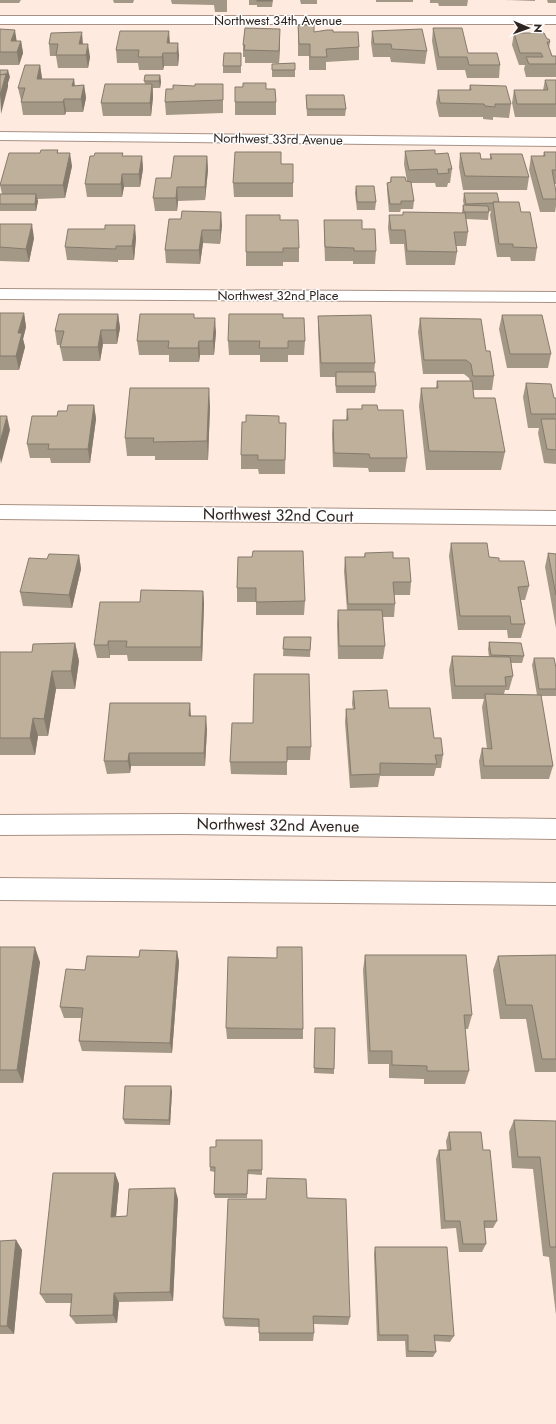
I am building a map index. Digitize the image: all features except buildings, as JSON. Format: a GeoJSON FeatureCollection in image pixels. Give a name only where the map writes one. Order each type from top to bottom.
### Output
{"type":"FeatureCollection","features":[{"type":"Feature","properties":{"kind":"street","name":"Northwest 34th Avenue"},"geometry":{"type":"LineString","coordinates":[[0,20],[556,20]]}},
{"type":"Feature","properties":{"kind":"street","name":"Northwest 33rd Avenue"},"geometry":{"type":"LineString","coordinates":[[0,136],[556,142]]}},
{"type":"Feature","properties":{"kind":"street","name":"Northwest 32nd Place"},"geometry":{"type":"LineString","coordinates":[[0,294],[556,297]]}},
{"type":"Feature","properties":{"kind":"street","name":"Northwest 32nd Court"},"geometry":{"type":"LineString","coordinates":[[0,512],[556,518]]}},
{"type":"Feature","properties":{"kind":"street","name":"Northwest 32nd Avenue"},"geometry":{"type":"LineString","coordinates":[[0,825],[181,824],[556,828]]}},
{"type":"Feature","properties":{"kind":"street"},"geometry":{"type":"LineString","coordinates":[[0,889],[556,894]]}}]}
